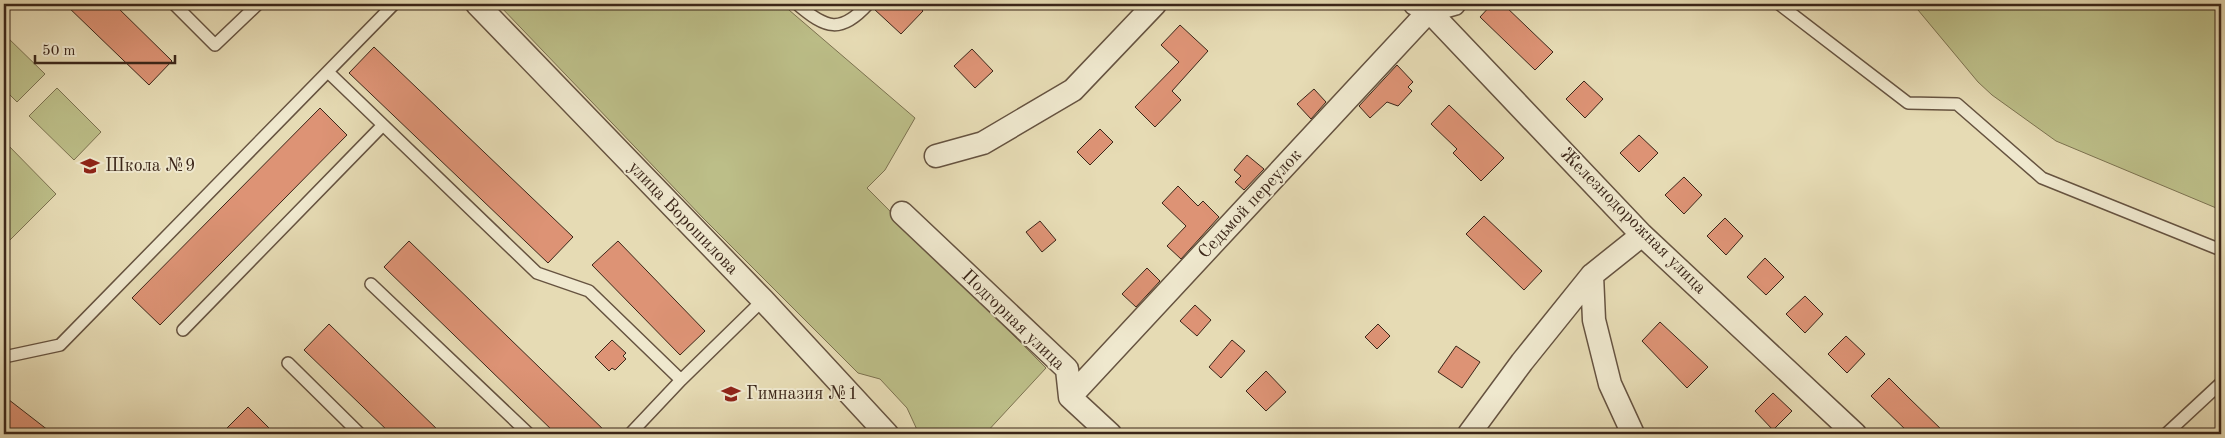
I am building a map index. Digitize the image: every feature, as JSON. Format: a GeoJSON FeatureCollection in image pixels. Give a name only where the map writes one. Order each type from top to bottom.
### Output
{"type":"FeatureCollection","features":[{"type":"Feature","properties":{"kind":"street","name":"улица Ворошилова"},"geometry":{"type":"LineString","coordinates":[[477,4],[763,300],[887,434]]}},
{"type":"Feature","properties":{"kind":"street"},"geometry":{"type":"LineString","coordinates":[[936,156],[983,143],[1073,90],[1155,4]]}},
{"type":"Feature","properties":{"kind":"street"},"geometry":{"type":"LineString","coordinates":[[1422,8],[1454,4]]}},
{"type":"Feature","properties":{"kind":"street","name":"Железнодорожная улица"},"geometry":{"type":"LineString","coordinates":[[1422,8],[1642,235],[1855,434]]}},
{"type":"Feature","properties":{"kind":"street","name":"Седьмой переулок"},"geometry":{"type":"LineString","coordinates":[[1070,397],[1422,8]]}},
{"type":"Feature","properties":{"kind":"street","name":"Подгорная улица"},"geometry":{"type":"LineString","coordinates":[[902,213],[1067,369],[1070,397]]}},
{"type":"Feature","properties":{"kind":"street"},"geometry":{"type":"LineString","coordinates":[[1469,434],[1522,362],[1592,275],[1642,235]]}},
{"type":"Feature","properties":{"kind":"street"},"geometry":{"type":"LineString","coordinates":[[1592,275],[1594,320],[1610,384],[1633,434]]}},
{"type":"Feature","properties":{"kind":"street"},"geometry":{"type":"LineString","coordinates":[[1070,397],[1110,434]]}},
{"type":"Feature","properties":{"kind":"lane"},"geometry":{"type":"LineString","coordinates":[[174,4],[215,45],[258,4]]}},
{"type":"Feature","properties":{"kind":"lane"},"geometry":{"type":"LineString","coordinates":[[4,357],[60,346],[394,4]]}},
{"type":"Feature","properties":{"kind":"lane"},"geometry":{"type":"LineString","coordinates":[[797,4],[822,23],[838,25],[849,22],[868,4]]}},
{"type":"Feature","properties":{"kind":"lane"},"geometry":{"type":"LineString","coordinates":[[1779,4],[1908,103],[1957,104],[2042,178],[2221,250]]}},
{"type":"Feature","properties":{"kind":"lane"},"geometry":{"type":"LineString","coordinates":[[328,72],[537,273],[588,291],[681,380]]}},
{"type":"Feature","properties":{"kind":"lane"},"geometry":{"type":"LineString","coordinates":[[183,330],[383,125]]}},
{"type":"Feature","properties":{"kind":"lane"},"geometry":{"type":"LineString","coordinates":[[371,284],[529,434]]}},
{"type":"Feature","properties":{"kind":"lane"},"geometry":{"type":"LineString","coordinates":[[630,434],[681,380],[763,300]]}},
{"type":"Feature","properties":{"kind":"lane"},"geometry":{"type":"LineString","coordinates":[[288,363],[360,434]]}},
{"type":"Feature","properties":{"kind":"lane"},"geometry":{"type":"LineString","coordinates":[[2166,434],[2221,384]]}},
{"type":"Feature","properties":{"kind":"green space"},"geometry":{"type":"Polygon","coordinates":[[[498,4],[782,4],[915,118],[885,170],[867,188],[1046,368],[985,434],[919,434],[907,408],[880,379],[858,373],[703,218],[498,4]]]}},
{"type":"Feature","properties":{"kind":"green space"},"geometry":{"type":"Polygon","coordinates":[[[1913,4],[2221,4],[2221,210],[2056,141],[1992,95],[1978,82],[1913,4]]]}},
{"type":"Feature","properties":{"kind":"green space"},"geometry":{"type":"Polygon","coordinates":[[[6,36],[45,74],[17,102],[4,89],[4,38],[6,36]]]}},
{"type":"Feature","properties":{"kind":"green space"},"geometry":{"type":"Polygon","coordinates":[[[57,88],[101,132],[74,160],[29,116],[57,88]]]}},
{"type":"Feature","properties":{"kind":"green space"},"geometry":{"type":"Polygon","coordinates":[[[4,141],[56,194],[4,246],[4,141]]]}},
{"type":"Feature","properties":{"kind":"building"},"geometry":{"type":"Polygon","coordinates":[[[65,4],[114,4],[172,61],[149,85],[65,4]]]}},
{"type":"Feature","properties":{"kind":"building"},"geometry":{"type":"Polygon","coordinates":[[[875,4],[916,4],[923,11],[901,34],[874,9],[875,4]]]}},
{"type":"Feature","properties":{"kind":"building"},"geometry":{"type":"Polygon","coordinates":[[[1492,4],[1503,4],[1553,52],[1535,70],[1480,17],[1492,4]]]}},
{"type":"Feature","properties":{"kind":"building"},"geometry":{"type":"Polygon","coordinates":[[[1180,25],[1208,51],[1172,91],[1181,100],[1155,127],[1135,107],[1179,62],[1161,45],[1180,25]]]}},
{"type":"Feature","properties":{"kind":"building"},"geometry":{"type":"Polygon","coordinates":[[[374,47],[573,237],[548,263],[349,73],[374,47]]]}},
{"type":"Feature","properties":{"kind":"building"},"geometry":{"type":"Polygon","coordinates":[[[972,49],[993,71],[975,88],[954,66],[972,49]]]}},
{"type":"Feature","properties":{"kind":"building"},"geometry":{"type":"Polygon","coordinates":[[[1397,65],[1413,82],[1408,87],[1412,91],[1398,106],[1387,102],[1370,118],[1359,106],[1397,65]]]}},
{"type":"Feature","properties":{"kind":"building"},"geometry":{"type":"Polygon","coordinates":[[[1584,81],[1603,99],[1585,118],[1566,99],[1584,81]]]}},
{"type":"Feature","properties":{"kind":"building"},"geometry":{"type":"Polygon","coordinates":[[[1314,89],[1326,102],[1311,119],[1297,104],[1314,89]]]}},
{"type":"Feature","properties":{"kind":"building"},"geometry":{"type":"Polygon","coordinates":[[[1449,105],[1504,158],[1481,181],[1453,153],[1457,149],[1431,124],[1449,105]]]}},
{"type":"Feature","properties":{"kind":"building"},"geometry":{"type":"Polygon","coordinates":[[[320,108],[347,135],[160,325],[132,298],[320,108]]]}},
{"type":"Feature","properties":{"kind":"building"},"geometry":{"type":"Polygon","coordinates":[[[1100,129],[1113,142],[1090,165],[1077,152],[1100,129]]]}},
{"type":"Feature","properties":{"kind":"building"},"geometry":{"type":"Polygon","coordinates":[[[1639,135],[1658,153],[1639,172],[1620,153],[1639,135]]]}},
{"type":"Feature","properties":{"kind":"building"},"geometry":{"type":"Polygon","coordinates":[[[1247,155],[1264,169],[1244,190],[1235,182],[1241,176],[1234,170],[1247,155]]]}},
{"type":"Feature","properties":{"kind":"building"},"geometry":{"type":"Polygon","coordinates":[[[1684,177],[1702,195],[1684,214],[1665,195],[1684,177]]]}},
{"type":"Feature","properties":{"kind":"building"},"geometry":{"type":"Polygon","coordinates":[[[1178,186],[1198,206],[1203,201],[1219,217],[1181,259],[1167,246],[1186,226],[1162,203],[1178,186]]]}},
{"type":"Feature","properties":{"kind":"building"},"geometry":{"type":"Polygon","coordinates":[[[1484,216],[1542,271],[1524,290],[1466,234],[1484,216]]]}},
{"type":"Feature","properties":{"kind":"building"},"geometry":{"type":"Polygon","coordinates":[[[1725,218],[1743,236],[1726,255],[1707,236],[1725,218]]]}},
{"type":"Feature","properties":{"kind":"building"},"geometry":{"type":"Polygon","coordinates":[[[1040,221],[1056,240],[1042,252],[1026,232],[1040,221]]]}},
{"type":"Feature","properties":{"kind":"building"},"geometry":{"type":"Polygon","coordinates":[[[409,241],[608,434],[556,434],[384,267],[409,241]]]}},
{"type":"Feature","properties":{"kind":"building"},"geometry":{"type":"Polygon","coordinates":[[[618,241],[705,331],[680,355],[592,265],[618,241]]]}},
{"type":"Feature","properties":{"kind":"building"},"geometry":{"type":"Polygon","coordinates":[[[1765,258],[1784,277],[1766,295],[1747,277],[1765,258]]]}},
{"type":"Feature","properties":{"kind":"building"},"geometry":{"type":"Polygon","coordinates":[[[1147,268],[1160,281],[1136,307],[1122,294],[1147,268]]]}},
{"type":"Feature","properties":{"kind":"building"},"geometry":{"type":"Polygon","coordinates":[[[1805,296],[1823,314],[1805,333],[1786,314],[1805,296]]]}},
{"type":"Feature","properties":{"kind":"building"},"geometry":{"type":"Polygon","coordinates":[[[1195,305],[1211,320],[1197,336],[1180,321],[1195,305]]]}},
{"type":"Feature","properties":{"kind":"building"},"geometry":{"type":"Polygon","coordinates":[[[1660,322],[1708,367],[1687,388],[1642,341],[1660,322]]]}},
{"type":"Feature","properties":{"kind":"building"},"geometry":{"type":"Polygon","coordinates":[[[329,324],[442,434],[391,434],[304,350],[329,324]]]}},
{"type":"Feature","properties":{"kind":"building"},"geometry":{"type":"Polygon","coordinates":[[[1378,324],[1390,336],[1377,349],[1365,337],[1378,324]]]}},
{"type":"Feature","properties":{"kind":"building"},"geometry":{"type":"Polygon","coordinates":[[[1846,336],[1865,354],[1847,373],[1828,354],[1846,336]]]}},
{"type":"Feature","properties":{"kind":"building"},"geometry":{"type":"Polygon","coordinates":[[[612,340],[626,353],[623,356],[626,359],[615,370],[612,368],[609,371],[595,357],[612,340]]]}},
{"type":"Feature","properties":{"kind":"building"},"geometry":{"type":"Polygon","coordinates":[[[1232,340],[1245,351],[1221,378],[1209,367],[1232,340]]]}},
{"type":"Feature","properties":{"kind":"building"},"geometry":{"type":"Polygon","coordinates":[[[1456,346],[1480,362],[1462,388],[1438,372],[1456,346]]]}},
{"type":"Feature","properties":{"kind":"building"},"geometry":{"type":"Polygon","coordinates":[[[1266,371],[1286,392],[1266,411],[1246,391],[1266,371]]]}},
{"type":"Feature","properties":{"kind":"building"},"geometry":{"type":"Polygon","coordinates":[[[1889,378],[1946,434],[1910,434],[1871,396],[1889,378]]]}},
{"type":"Feature","properties":{"kind":"building"},"geometry":{"type":"Polygon","coordinates":[[[1773,393],[1792,411],[1773,430],[1755,411],[1773,393]]]}},
{"type":"Feature","properties":{"kind":"building"},"geometry":{"type":"Polygon","coordinates":[[[4,396],[53,434],[4,434],[4,396]]]}},
{"type":"Feature","properties":{"kind":"building"},"geometry":{"type":"Polygon","coordinates":[[[248,407],[275,434],[221,434],[248,407]]]}},
{"type":"Feature","properties":{"kind":"place","name":"Школа №9"},"geometry":{"type":"Point","coordinates":[90,166]}},
{"type":"Feature","properties":{"kind":"place","name":"Гимназия №1"},"geometry":{"type":"Point","coordinates":[731,394]}}]}
